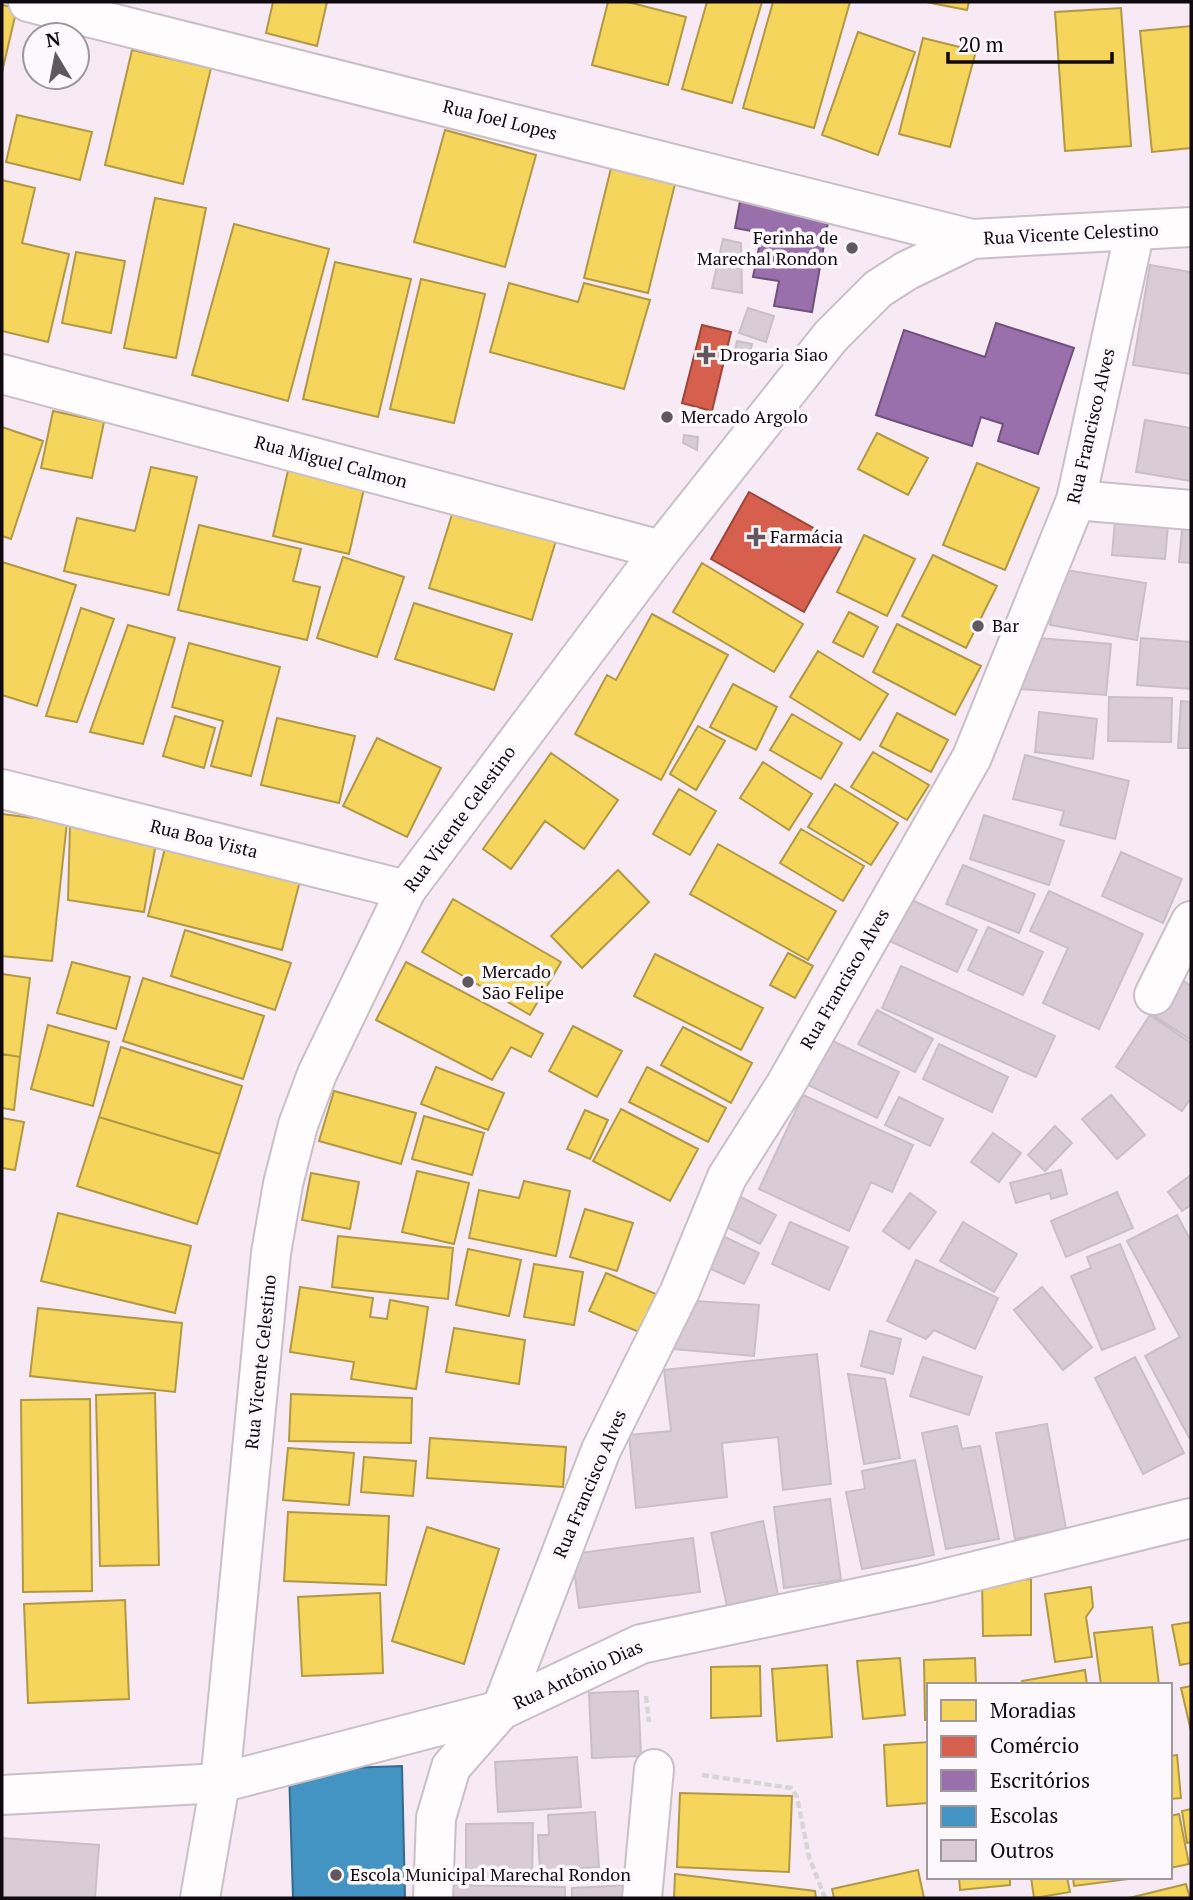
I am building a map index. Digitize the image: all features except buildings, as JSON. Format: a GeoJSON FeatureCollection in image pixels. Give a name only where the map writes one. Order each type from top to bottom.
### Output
{"type":"FeatureCollection","features":[{"type":"Feature","properties":{"kind":"street","name":"Rua Joel Lopes"},"geometry":{"type":"LineString","coordinates":[[28,2],[972,239]]}},
{"type":"Feature","properties":{"kind":"street","name":"Rua Vicente Celestino"},"geometry":{"type":"LineString","coordinates":[[200,1898],[220,1783],[271,1253],[283,1184],[298,1125],[317,1074],[406,890],[661,550],[831,336],[878,289],[906,271],[972,239],[1191,228]]}},
{"type":"Feature","properties":{"kind":"street","name":"Rua Francisco Alves"},"geometry":{"type":"LineString","coordinates":[[501,1710],[601,1450],[680,1291],[727,1177],[786,1084],[972,757],[1076,500],[1135,230]]}},
{"type":"Feature","properties":{"kind":"street","name":"Rua Miguel Calmon"},"geometry":{"type":"LineString","coordinates":[[2,374],[661,550]]}},
{"type":"Feature","properties":{"kind":"street"},"geometry":{"type":"LineString","coordinates":[[1076,500],[1191,510]]}},
{"type":"Feature","properties":{"kind":"street","name":"Rua Boa Vista"},"geometry":{"type":"LineString","coordinates":[[2,789],[406,890]]}},
{"type":"Feature","properties":{"kind":"street"},"geometry":{"type":"LineString","coordinates":[[1154,995],[1191,921]]}},
{"type":"Feature","properties":{"kind":"street","name":"Rua Antônio Dias"},"geometry":{"type":"LineString","coordinates":[[2,1796],[220,1783],[501,1710],[640,1644],[923,1584],[1191,1518]]}},
{"type":"Feature","properties":{"kind":"street"},"geometry":{"type":"LineString","coordinates":[[433,1898],[436,1818],[452,1767],[501,1710]]}},
{"type":"Feature","properties":{"kind":"street"},"geometry":{"type":"LineString","coordinates":[[642,1898],[654,1769]]}},
{"type":"Feature","properties":{"kind":"path"},"geometry":{"type":"LineString","coordinates":[[640,1644],[654,1769],[791,1788],[797,1797],[809,1857],[825,1898]]}},
{"type":"Feature","properties":{"kind":"place","name":"Ferinha de Marechal Rondon"},"geometry":{"type":"Point","coordinates":[852,248]}},
{"type":"Feature","properties":{"kind":"place","name":"Drogaria Siao"},"geometry":{"type":"Point","coordinates":[706,355]}},
{"type":"Feature","properties":{"kind":"place","name":"Mercado Argolo"},"geometry":{"type":"Point","coordinates":[667,417]}},
{"type":"Feature","properties":{"kind":"place","name":"Farmácia"},"geometry":{"type":"Point","coordinates":[756,537]}},
{"type":"Feature","properties":{"kind":"place","name":"Bar"},"geometry":{"type":"Point","coordinates":[978,626]}},
{"type":"Feature","properties":{"kind":"place","name":"Mercado São Felipe"},"geometry":{"type":"Point","coordinates":[468,982]}},
{"type":"Feature","properties":{"kind":"place","name":"Escola Municipal Marechal Rondon"},"geometry":{"type":"Point","coordinates":[336,1875]}}]}
